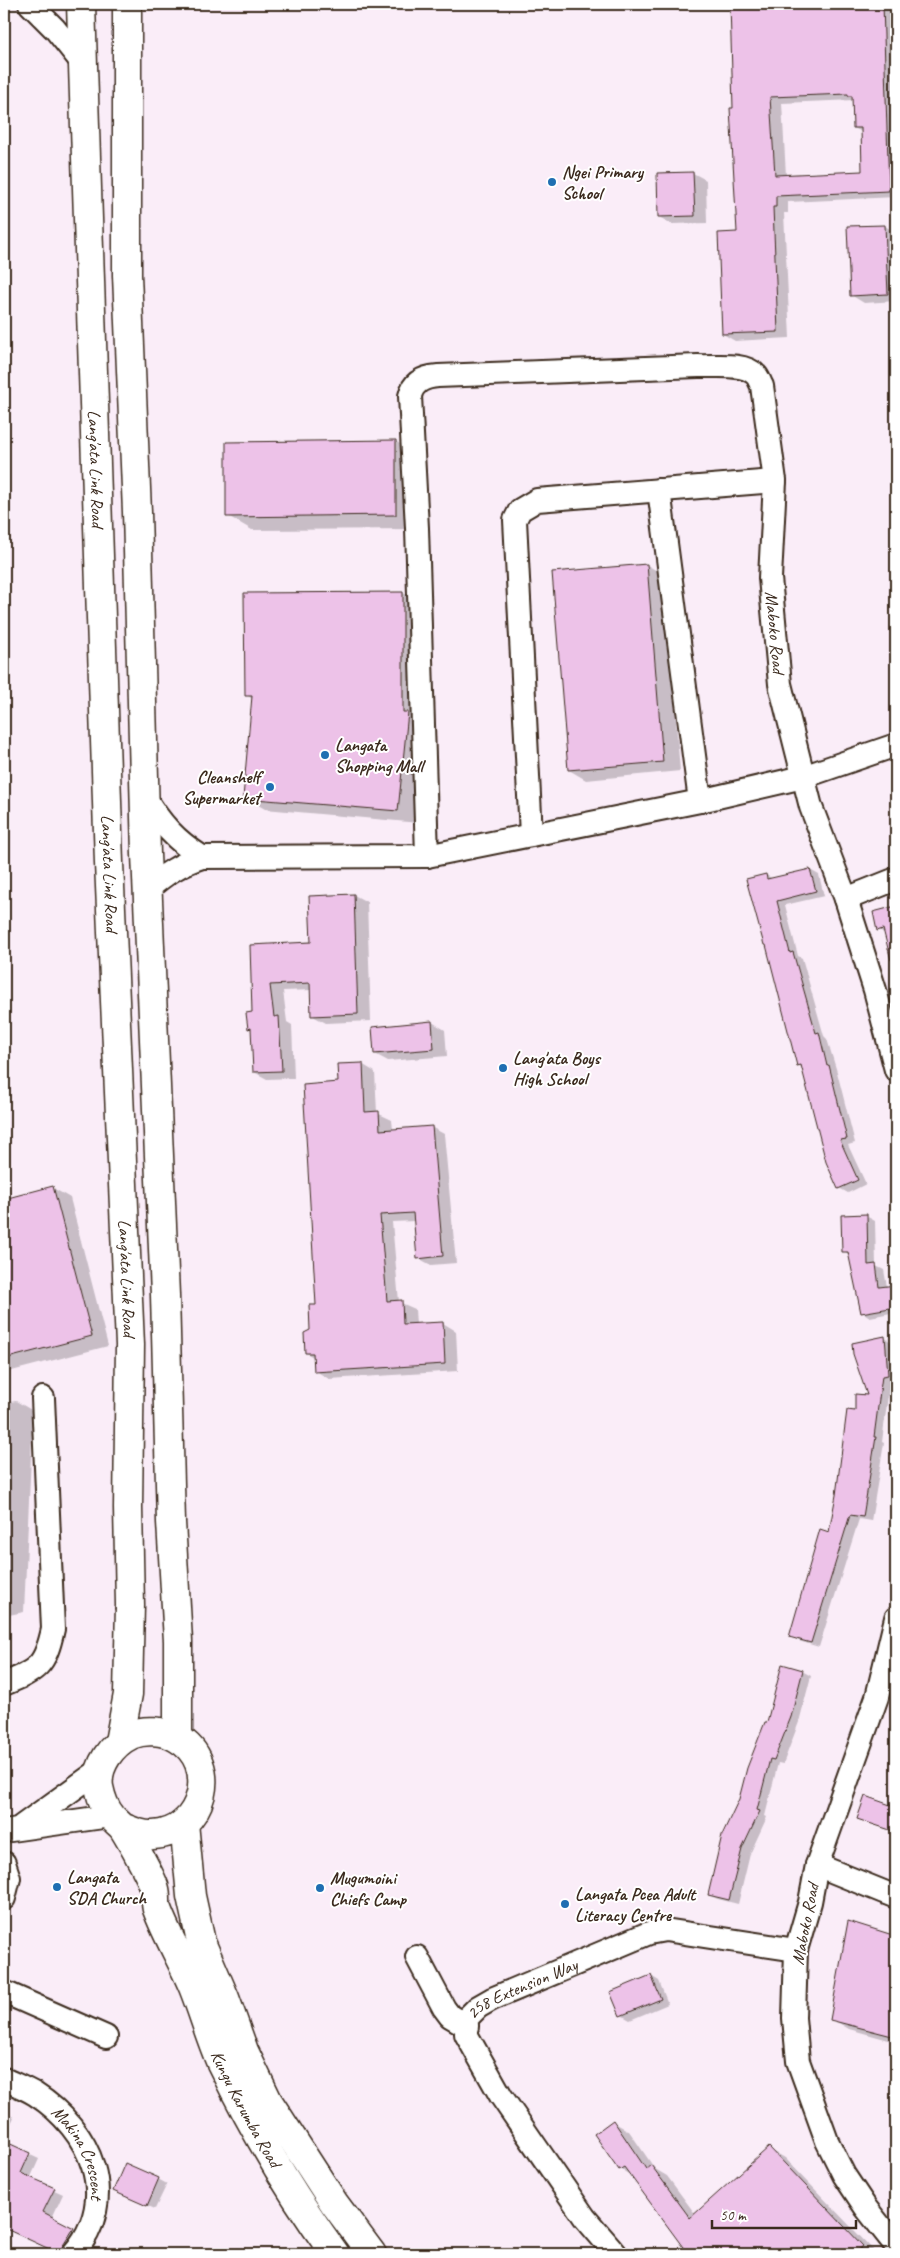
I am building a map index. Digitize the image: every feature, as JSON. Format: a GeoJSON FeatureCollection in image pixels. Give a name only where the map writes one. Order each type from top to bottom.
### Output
{"type":"FeatureCollection","features":[{"type":"Feature","properties":{"kind":"main road","name":"Lang'ata Link Road"},"geometry":{"type":"LineString","coordinates":[[80,4],[109,863],[130,1345],[128,1694],[119,1742]]}},
{"type":"Feature","properties":{"kind":"main road","name":"Lang'ata Link Road"},"geometry":{"type":"LineString","coordinates":[[127,4],[127,275],[137,512],[148,890],[165,1295],[171,1522],[178,1641],[178,1738]]}},
{"type":"Feature","properties":{"kind":"main road"},"geometry":{"type":"LineString","coordinates":[[148,1731],[165,1732],[178,1738],[192,1750],[204,1780],[202,1795],[195,1811],[184,1823],[170,1832],[153,1835],[137,1833],[116,1821],[102,1801],[99,1785],[101,1769],[108,1754],[119,1742],[133,1734],[148,1731]]}},
{"type":"Feature","properties":{"kind":"main road","name":"Kungu Karumba Road"},"geometry":{"type":"LineString","coordinates":[[116,1821],[155,1890],[156,1907],[193,1986],[221,2063],[268,2151],[313,2224],[335,2254]]}},
{"type":"Feature","properties":{"kind":"main road"},"geometry":{"type":"LineString","coordinates":[[184,1823],[191,1896],[201,1942],[225,1998],[244,2051],[268,2101],[334,2203],[372,2254]]}},
{"type":"Feature","properties":{"kind":"street"},"geometry":{"type":"LineString","coordinates":[[30,4],[55,29],[83,64]]}},
{"type":"Feature","properties":{"kind":"street","name":"Maboko Road"},"geometry":{"type":"LineString","coordinates":[[428,856],[411,391],[428,377],[698,366],[739,367],[748,370],[757,376],[762,386],[775,480],[770,578],[780,674],[811,808],[846,899],[875,990],[896,1070]]}},
{"type":"Feature","properties":{"kind":"street"},"geometry":{"type":"LineString","coordinates":[[530,835],[515,520],[520,510],[537,500],[775,480]]}},
{"type":"Feature","properties":{"kind":"street"},"geometry":{"type":"LineString","coordinates":[[659,490],[700,801]]}},
{"type":"Feature","properties":{"kind":"street"},"geometry":{"type":"LineString","coordinates":[[148,890],[173,869],[202,857],[428,856],[700,801],[803,777],[896,746]]}},
{"type":"Feature","properties":{"kind":"street"},"geometry":{"type":"LineString","coordinates":[[145,797],[167,830],[187,848],[202,857]]}},
{"type":"Feature","properties":{"kind":"street"},"geometry":{"type":"LineString","coordinates":[[846,899],[896,879]]}},
{"type":"Feature","properties":{"kind":"street"},"geometry":{"type":"LineString","coordinates":[[4,1684],[24,1676],[38,1667],[48,1654],[53,1629],[43,1398]]}},
{"type":"Feature","properties":{"kind":"street","name":"Maboko Road"},"geometry":{"type":"LineString","coordinates":[[896,1618],[877,1697],[817,1865],[810,1902],[796,1950],[794,2018],[798,2061],[827,2141],[844,2175],[866,2208],[896,2246]]}},
{"type":"Feature","properties":{"kind":"street"},"geometry":{"type":"LineString","coordinates":[[12,1830],[101,1769]]}},
{"type":"Feature","properties":{"kind":"street"},"geometry":{"type":"LineString","coordinates":[[12,1830],[116,1821]]}},
{"type":"Feature","properties":{"kind":"street"},"geometry":{"type":"LineString","coordinates":[[4,1863],[9,1878],[4,1898]]}},
{"type":"Feature","properties":{"kind":"street"},"geometry":{"type":"LineString","coordinates":[[817,1865],[896,1897]]}},
{"type":"Feature","properties":{"kind":"street","name":"258 Extension Way"},"geometry":{"type":"LineString","coordinates":[[616,2254],[585,2218],[502,2096],[466,2034],[467,2018],[478,2007],[492,1999],[649,1932],[665,1930],[796,1950]]}},
{"type":"Feature","properties":{"kind":"street"},"geometry":{"type":"LineString","coordinates":[[417,1957],[444,2008],[450,2016],[467,2026]]}},
{"type":"Feature","properties":{"kind":"street"},"geometry":{"type":"LineString","coordinates":[[4,1992],[106,2037]]}},
{"type":"Feature","properties":{"kind":"street","name":"Makina Crescent"},"geometry":{"type":"LineString","coordinates":[[4,2079],[35,2094],[54,2109],[81,2138],[90,2157],[97,2184],[96,2213],[85,2240],[73,2254]]}},
{"type":"Feature","properties":{"kind":"building"},"geometry":{"type":"Polygon","coordinates":[[[730,4],[883,4],[889,191],[776,196],[776,207],[773,207],[778,332],[722,334],[718,233],[737,232],[730,108],[733,108],[730,4]],[[848,94],[770,97],[775,175],[862,171],[861,128],[853,128],[852,96],[848,96],[848,94]]]}},
{"type":"Feature","properties":{"kind":"building"},"geometry":{"type":"Polygon","coordinates":[[[693,172],[695,216],[658,217],[657,173],[693,172]]]}},
{"type":"Feature","properties":{"kind":"building"},"geometry":{"type":"Polygon","coordinates":[[[885,225],[888,294],[850,296],[847,226],[885,225]]]}},
{"type":"Feature","properties":{"kind":"building"},"geometry":{"type":"Polygon","coordinates":[[[396,440],[396,515],[226,517],[226,442],[396,440]]]}},
{"type":"Feature","properties":{"kind":"building"},"geometry":{"type":"Polygon","coordinates":[[[647,564],[663,762],[568,770],[552,572],[647,564]]]}},
{"type":"Feature","properties":{"kind":"building"},"geometry":{"type":"Polygon","coordinates":[[[403,592],[403,712],[408,712],[398,811],[243,798],[252,696],[245,696],[244,593],[403,592]]]}},
{"type":"Feature","properties":{"kind":"building"},"geometry":{"type":"Polygon","coordinates":[[[810,869],[816,891],[777,901],[790,953],[793,952],[816,1033],[819,1032],[827,1066],[829,1065],[847,1139],[840,1140],[858,1180],[838,1189],[826,1162],[801,1065],[797,1066],[766,945],[764,945],[746,879],[766,874],[767,879],[810,869]]]}},
{"type":"Feature","properties":{"kind":"building"},"geometry":{"type":"Polygon","coordinates":[[[354,894],[358,1014],[311,1016],[310,983],[270,985],[274,1017],[279,1016],[282,1071],[253,1072],[251,1028],[248,1029],[246,1013],[252,1012],[250,945],[311,942],[309,896],[354,894]]]}},
{"type":"Feature","properties":{"kind":"building"},"geometry":{"type":"Polygon","coordinates":[[[896,906],[896,959],[891,960],[883,929],[877,931],[873,912],[896,906]]]}},
{"type":"Feature","properties":{"kind":"building"},"geometry":{"type":"Polygon","coordinates":[[[432,1021],[434,1049],[374,1054],[372,1027],[432,1021]]]}},
{"type":"Feature","properties":{"kind":"building"},"geometry":{"type":"Polygon","coordinates":[[[363,1063],[365,1112],[379,1111],[380,1130],[432,1126],[443,1256],[417,1259],[413,1213],[380,1215],[387,1301],[402,1300],[403,1324],[443,1322],[445,1364],[314,1372],[313,1353],[305,1353],[304,1333],[310,1330],[309,1305],[316,1305],[303,1085],[338,1082],[337,1064],[363,1063]]]}},
{"type":"Feature","properties":{"kind":"building"},"geometry":{"type":"Polygon","coordinates":[[[53,1186],[92,1336],[4,1359],[4,1199],[53,1186]]]}},
{"type":"Feature","properties":{"kind":"building"},"geometry":{"type":"Polygon","coordinates":[[[867,1214],[868,1265],[876,1264],[879,1287],[896,1285],[896,1307],[861,1313],[848,1252],[842,1252],[841,1215],[867,1214]]]}},
{"type":"Feature","properties":{"kind":"building"},"geometry":{"type":"Polygon","coordinates":[[[885,1336],[888,1375],[882,1376],[874,1437],[876,1437],[863,1517],[850,1515],[811,1643],[789,1637],[820,1529],[829,1532],[836,1495],[847,1410],[855,1411],[855,1394],[867,1395],[853,1354],[852,1343],[885,1336]]]}},
{"type":"Feature","properties":{"kind":"building"},"geometry":{"type":"Polygon","coordinates":[[[782,1664],[803,1670],[791,1717],[774,1760],[770,1759],[757,1810],[760,1811],[742,1849],[729,1900],[708,1895],[722,1835],[739,1799],[747,1768],[765,1722],[767,1722],[782,1664]]]}},
{"type":"Feature","properties":{"kind":"building"},"geometry":{"type":"Polygon","coordinates":[[[865,1796],[896,1807],[896,1832],[857,1819],[865,1796]]]}},
{"type":"Feature","properties":{"kind":"building"},"geometry":{"type":"Polygon","coordinates":[[[848,1921],[896,1936],[896,2037],[830,2020],[848,1921]]]}},
{"type":"Feature","properties":{"kind":"building"},"geometry":{"type":"Polygon","coordinates":[[[651,1975],[661,1999],[620,2016],[610,1992],[651,1975]]]}},
{"type":"Feature","properties":{"kind":"building"},"geometry":{"type":"Polygon","coordinates":[[[613,2120],[646,2169],[651,2165],[690,2218],[769,2147],[863,2246],[854,2254],[688,2254],[624,2167],[619,2170],[594,2134],[613,2120]]]}},
{"type":"Feature","properties":{"kind":"building"},"geometry":{"type":"Polygon","coordinates":[[[4,2141],[30,2153],[21,2173],[55,2188],[43,2212],[74,2228],[62,2247],[60,2254],[4,2228],[4,2141]]]}},
{"type":"Feature","properties":{"kind":"building"},"geometry":{"type":"Polygon","coordinates":[[[125,2163],[159,2178],[147,2206],[113,2191],[125,2163]]]}},
{"type":"Feature","properties":{"kind":"place","name":"Ngei Primary School"},"geometry":{"type":"Point","coordinates":[552,182]}},
{"type":"Feature","properties":{"kind":"place","name":"Langata Shopping Mall"},"geometry":{"type":"Point","coordinates":[325,755]}},
{"type":"Feature","properties":{"kind":"place","name":"Cleanshelf Supermarket"},"geometry":{"type":"Point","coordinates":[270,787]}},
{"type":"Feature","properties":{"kind":"place","name":"Lang'ata Boys High School"},"geometry":{"type":"Point","coordinates":[503,1068]}},
{"type":"Feature","properties":{"kind":"place","name":"Langata SDA Church"},"geometry":{"type":"Point","coordinates":[57,1887]}},
{"type":"Feature","properties":{"kind":"place","name":"Mugumoini Chiefs Camp"},"geometry":{"type":"Point","coordinates":[320,1888]}},
{"type":"Feature","properties":{"kind":"place","name":"Langata Pcea Adult Literacy Centre"},"geometry":{"type":"Point","coordinates":[565,1904]}}]}
